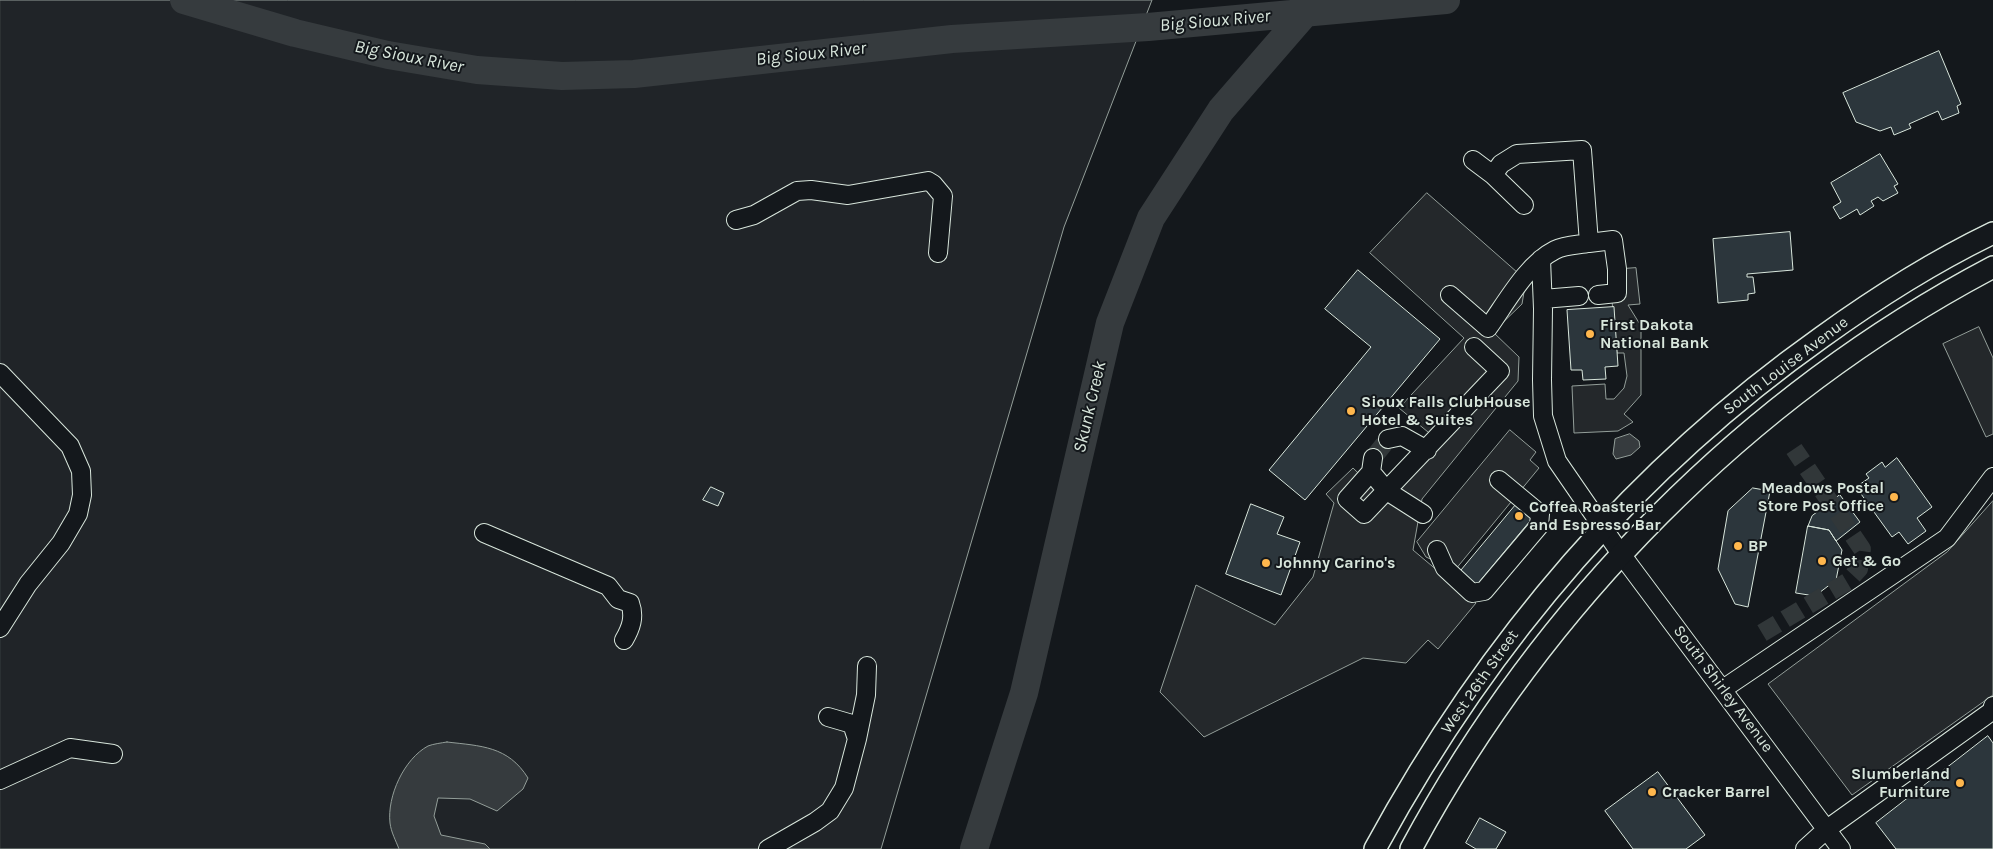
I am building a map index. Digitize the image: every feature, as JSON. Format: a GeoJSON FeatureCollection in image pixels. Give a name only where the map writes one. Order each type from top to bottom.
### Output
{"type":"FeatureCollection","features":[{"type":"Feature","properties":{"kind":"main road","name":"South Louise Avenue"},"geometry":{"type":"LineString","coordinates":[[1604,529],[1655,474],[1771,374],[1859,311],[1948,256],[1993,233]]}},
{"type":"Feature","properties":{"kind":"main road","name":"South Louise Avenue"},"geometry":{"type":"LineString","coordinates":[[1621,554],[1732,447],[1789,400],[1870,340],[1993,267]]}},
{"type":"Feature","properties":{"kind":"main road","name":"West 26th Street"},"geometry":{"type":"LineString","coordinates":[[1376,849],[1431,752],[1471,691],[1558,578],[1604,529]]}},
{"type":"Feature","properties":{"kind":"main road","name":"West 26th Street"},"geometry":{"type":"LineString","coordinates":[[1411,849],[1457,768],[1496,708],[1537,653],[1621,554]]}},
{"type":"Feature","properties":{"kind":"street"},"geometry":{"type":"LineString","coordinates":[[1493,175],[1501,164],[1517,154],[1582,150],[1589,242]]}},
{"type":"Feature","properties":{"kind":"street"},"geometry":{"type":"LineString","coordinates":[[1473,160],[1493,175],[1524,205]]}},
{"type":"Feature","properties":{"kind":"street"},"geometry":{"type":"LineString","coordinates":[[736,220],[754,215],[797,191],[811,190],[848,194],[928,181],[943,196],[938,253]]}},
{"type":"Feature","properties":{"kind":"street"},"geometry":{"type":"LineString","coordinates":[[1450,295],[1488,328],[1528,273],[1541,259],[1557,249],[1589,242],[1613,240],[1617,293],[1598,295]]}},
{"type":"Feature","properties":{"kind":"street","name":"South Shirley Avenue"},"geometry":{"type":"LineString","coordinates":[[1541,259],[1543,416],[1557,461],[1621,554],[1841,849]]}},
{"type":"Feature","properties":{"kind":"street"},"geometry":{"type":"LineString","coordinates":[[1543,299],[1579,296]]}},
{"type":"Feature","properties":{"kind":"street"},"geometry":{"type":"LineString","coordinates":[[1423,514],[1387,491],[1372,465],[1347,499],[1364,514],[1387,491],[1427,450],[1500,371],[1474,347]]}},
{"type":"Feature","properties":{"kind":"street"},"geometry":{"type":"LineString","coordinates":[[0,373],[70,446],[80,471],[82,495],[78,514],[61,543],[28,584],[0,628]]}},
{"type":"Feature","properties":{"kind":"street"},"geometry":{"type":"LineString","coordinates":[[1388,439],[1402,436],[1427,450]]}},
{"type":"Feature","properties":{"kind":"street"},"geometry":{"type":"LineString","coordinates":[[1723,689],[1948,538],[1993,477]]}},
{"type":"Feature","properties":{"kind":"street"},"geometry":{"type":"LineString","coordinates":[[1437,550],[1445,568],[1472,592],[1484,591],[1539,526],[1540,514],[1499,480]]}},
{"type":"Feature","properties":{"kind":"street"},"geometry":{"type":"LineString","coordinates":[[484,533],[608,586],[618,599],[630,603],[633,611],[631,628],[624,640]]}},
{"type":"Feature","properties":{"kind":"street"},"geometry":{"type":"LineString","coordinates":[[768,849],[815,822],[830,811],[844,788],[857,740],[866,695],[868,666]]}},
{"type":"Feature","properties":{"kind":"street"},"geometry":{"type":"LineString","coordinates":[[1805,849],[1827,830],[1992,710]]}},
{"type":"Feature","properties":{"kind":"street"},"geometry":{"type":"LineString","coordinates":[[828,717],[852,724],[857,740]]}},
{"type":"Feature","properties":{"kind":"street"},"geometry":{"type":"LineString","coordinates":[[0,780],[70,748],[113,754]]}},
{"type":"Feature","properties":{"kind":"shaded area"},"geometry":{"type":"Polygon","coordinates":[[[0,0],[1152,0],[1064,227],[881,849],[0,849],[0,0]]]}},
{"type":"Feature","properties":{"kind":"shaded area"},"geometry":{"type":"Polygon","coordinates":[[[1427,193],[1526,280],[1522,304],[1493,332],[1519,357],[1518,381],[1422,499],[1413,550],[1476,603],[1438,649],[1428,640],[1406,663],[1363,658],[1204,737],[1160,692],[1196,585],[1275,625],[1313,577],[1334,503],[1326,494],[1353,468],[1382,496],[1434,437],[1399,408],[1464,338],[1370,253],[1427,193]]]}},
{"type":"Feature","properties":{"kind":"shaded area"},"geometry":{"type":"Polygon","coordinates":[[[1636,268],[1640,304],[1628,305],[1641,326],[1641,395],[1624,414],[1633,422],[1618,431],[1574,433],[1572,386],[1605,384],[1606,399],[1614,399],[1624,388],[1627,376],[1624,353],[1617,353],[1609,270],[1636,268]]]}},
{"type":"Feature","properties":{"kind":"shaded area"},"geometry":{"type":"Polygon","coordinates":[[[1979,327],[1993,358],[1993,434],[1986,437],[1943,344],[1979,327]]]}},
{"type":"Feature","properties":{"kind":"shaded area"},"geometry":{"type":"Polygon","coordinates":[[[1510,430],[1536,452],[1530,460],[1539,468],[1455,570],[1426,557],[1417,542],[1510,430]]]}},
{"type":"Feature","properties":{"kind":"shaded area"},"geometry":{"type":"Polygon","coordinates":[[[1630,434],[1639,441],[1640,447],[1631,455],[1616,459],[1613,454],[1615,439],[1630,434]]]}},
{"type":"Feature","properties":{"kind":"shaded area"},"geometry":{"type":"Polygon","coordinates":[[[1993,501],[1993,695],[1852,795],[1768,684],[1947,552],[1993,501]]]}},
{"type":"Feature","properties":{"kind":"shaded area"},"geometry":{"type":"Polygon","coordinates":[[[447,742],[493,749],[512,759],[528,778],[523,789],[497,811],[470,799],[438,798],[434,816],[441,835],[485,844],[490,849],[399,849],[391,826],[390,812],[394,790],[405,769],[419,752],[428,746],[447,742]]]}},
{"type":"Feature","properties":{"kind":"building"},"geometry":{"type":"Polygon","coordinates":[[[1939,51],[1961,104],[1957,106],[1959,113],[1942,120],[1938,111],[1909,124],[1911,128],[1894,135],[1891,127],[1880,131],[1856,122],[1843,93],[1939,51]]]}},
{"type":"Feature","properties":{"kind":"building"},"geometry":{"type":"Polygon","coordinates":[[[1880,154],[1898,184],[1894,186],[1898,193],[1883,201],[1878,197],[1871,201],[1874,206],[1860,215],[1857,209],[1840,219],[1833,207],[1841,202],[1831,183],[1880,154]]]}},
{"type":"Feature","properties":{"kind":"building"},"geometry":{"type":"Polygon","coordinates":[[[1790,232],[1793,270],[1747,274],[1747,277],[1753,277],[1755,293],[1748,294],[1748,300],[1718,303],[1713,239],[1790,232]]]}},
{"type":"Feature","properties":{"kind":"building"},"geometry":{"type":"Polygon","coordinates":[[[1358,270],[1440,339],[1305,500],[1269,470],[1371,347],[1325,309],[1358,270]]]}},
{"type":"Feature","properties":{"kind":"building"},"geometry":{"type":"Polygon","coordinates":[[[1614,307],[1618,366],[1605,367],[1606,379],[1583,380],[1582,370],[1571,370],[1567,310],[1614,307]]]}},
{"type":"Feature","properties":{"kind":"building","name":"Meadows Postal Store Post Office"},"geometry":{"type":"Polygon","coordinates":[[[1897,458],[1932,507],[1917,518],[1926,531],[1908,544],[1899,532],[1892,537],[1856,487],[1869,478],[1866,474],[1882,462],[1885,467],[1897,458]]]}},
{"type":"Feature","properties":{"kind":"building"},"geometry":{"type":"Polygon","coordinates":[[[711,487],[724,493],[718,506],[703,500],[711,487]]]}},
{"type":"Feature","properties":{"kind":"building"},"geometry":{"type":"Polygon","coordinates":[[[1753,488],[1770,491],[1748,607],[1735,604],[1718,569],[1728,511],[1753,488]]]}},
{"type":"Feature","properties":{"kind":"building"},"geometry":{"type":"Polygon","coordinates":[[[1840,495],[1860,522],[1836,541],[1829,530],[1808,526],[1812,516],[1840,495]]]}},
{"type":"Feature","properties":{"kind":"building"},"geometry":{"type":"Polygon","coordinates":[[[1519,501],[1535,515],[1475,587],[1459,573],[1519,501]]]}},
{"type":"Feature","properties":{"kind":"building"},"geometry":{"type":"Polygon","coordinates":[[[1251,504],[1284,517],[1277,534],[1300,542],[1281,595],[1226,574],[1251,504]]]}},
{"type":"Feature","properties":{"kind":"building"},"geometry":{"type":"Polygon","coordinates":[[[1808,526],[1829,530],[1842,550],[1836,580],[1815,596],[1796,593],[1808,526]]]}},
{"type":"Feature","properties":{"kind":"building","name":"Slumberland Furniture"},"geometry":{"type":"Polygon","coordinates":[[[1988,736],[1993,743],[1993,849],[1896,849],[1876,823],[1988,736]]]}},
{"type":"Feature","properties":{"kind":"building","name":"Cracker Barrel"},"geometry":{"type":"Polygon","coordinates":[[[1658,772],[1705,835],[1686,849],[1633,849],[1605,811],[1658,772]]]}},
{"type":"Feature","properties":{"kind":"building"},"geometry":{"type":"Polygon","coordinates":[[[1480,818],[1506,832],[1496,849],[1476,849],[1466,843],[1480,818]]]}},
{"type":"Feature","properties":{"kind":"waterway","name":"Big Sioux River"},"geometry":{"type":"LineString","coordinates":[[184,0],[295,33],[388,55],[477,70],[562,76],[634,74],[952,39],[1148,27],[1446,0]]}},
{"type":"Feature","properties":{"kind":"waterway","name":"Skunk Creek"},"geometry":{"type":"LineString","coordinates":[[974,849],[1024,693],[1110,323],[1151,218],[1221,110],[1306,12]]}},
{"type":"Feature","properties":{"kind":"tunnel"},"geometry":{"type":"LineString","coordinates":[[1373,458],[1388,439]]}},
{"type":"Feature","properties":{"kind":"tunnel"},"geometry":{"type":"LineString","coordinates":[[1762,633],[1847,582],[1859,569],[1862,549],[1794,449]]}},
{"type":"Feature","properties":{"kind":"place","name":"First Dakota National Bank"},"geometry":{"type":"Point","coordinates":[1590,334]}},
{"type":"Feature","properties":{"kind":"place","name":"Sioux Falls ClubHouse Hotel & Suites"},"geometry":{"type":"Point","coordinates":[1351,411]}},
{"type":"Feature","properties":{"kind":"place","name":"Meadows Postal Store Post Office"},"geometry":{"type":"Point","coordinates":[1894,497]}},
{"type":"Feature","properties":{"kind":"place","name":"Coffea Roasterie and Espresso Bar"},"geometry":{"type":"Point","coordinates":[1519,516]}},
{"type":"Feature","properties":{"kind":"place","name":"BP"},"geometry":{"type":"Point","coordinates":[1738,546]}},
{"type":"Feature","properties":{"kind":"place","name":"Get & Go"},"geometry":{"type":"Point","coordinates":[1822,561]}},
{"type":"Feature","properties":{"kind":"place","name":"Johnny Carino's"},"geometry":{"type":"Point","coordinates":[1266,563]}},
{"type":"Feature","properties":{"kind":"place","name":"Slumberland Furniture"},"geometry":{"type":"Point","coordinates":[1960,783]}},
{"type":"Feature","properties":{"kind":"place","name":"Cracker Barrel"},"geometry":{"type":"Point","coordinates":[1652,792]}}]}
